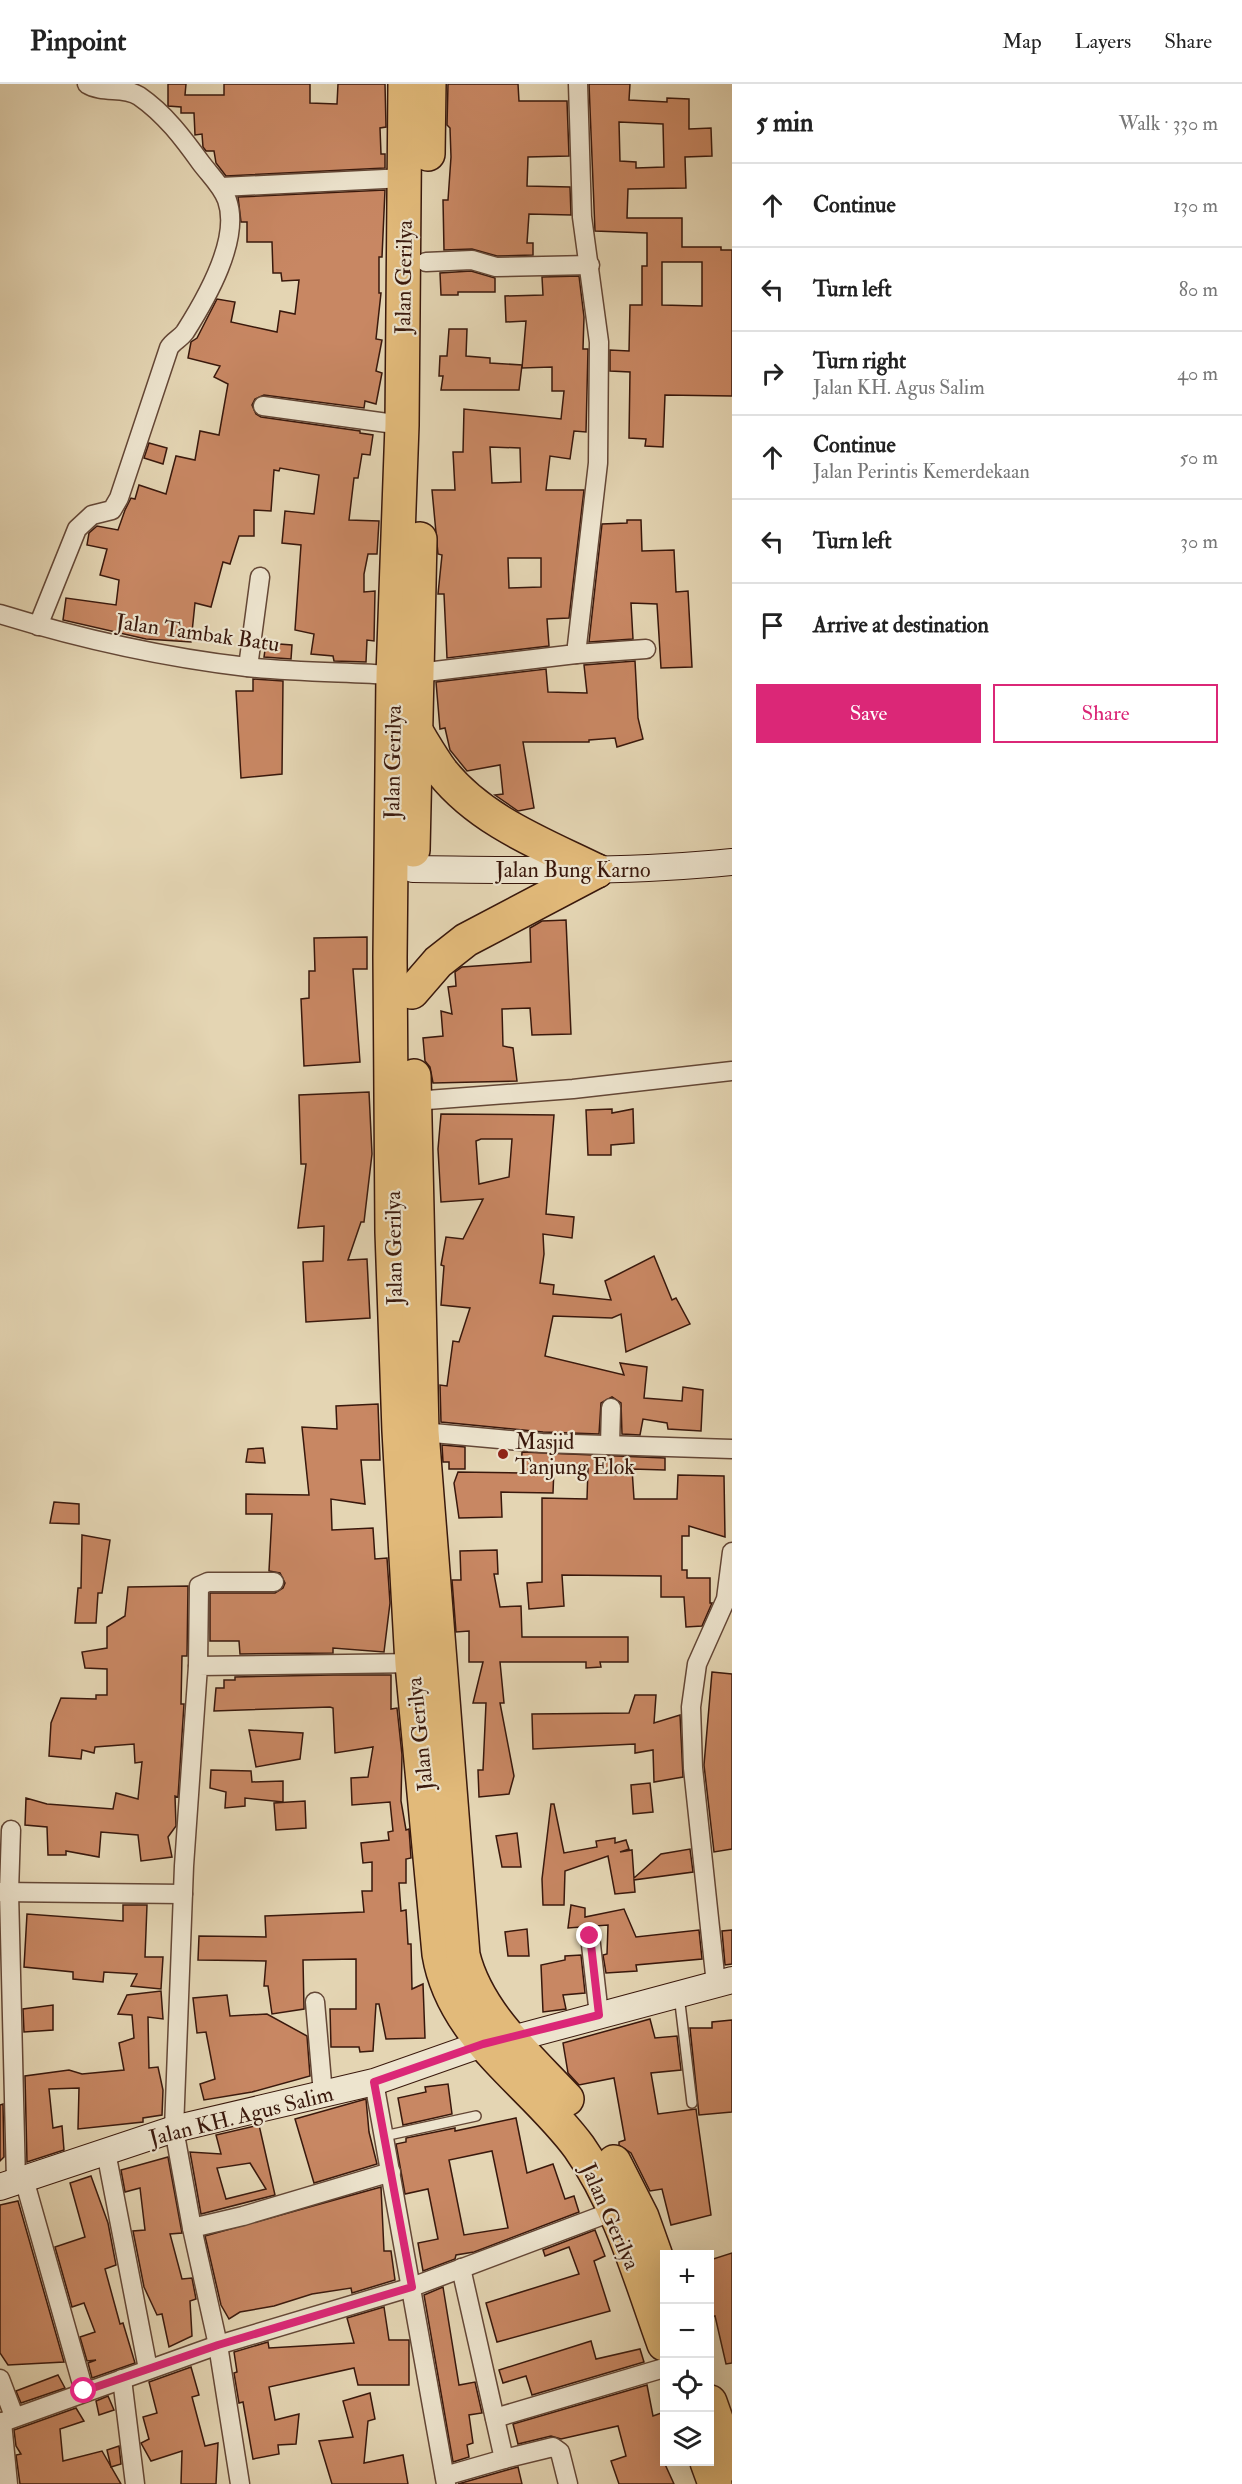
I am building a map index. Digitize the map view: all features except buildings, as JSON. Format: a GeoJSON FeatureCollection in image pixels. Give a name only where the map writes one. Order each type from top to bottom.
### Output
{"type":"FeatureCollection","features":[{"type":"Feature","properties":{"kind":"highway","name":"Jalan Gerilya"},"geometry":{"type":"LineString","coordinates":[[405,84],[402,425],[406,674],[417,733],[413,869],[400,957],[412,992],[426,1663],[442,1970],[455,2001],[580,2114],[614,2162],[642,2217],[659,2294]]}},
{"type":"Feature","properties":{"kind":"highway","name":"Jalan Gerilya"},"geometry":{"type":"LineString","coordinates":[[426,1663],[399,1431],[392,1233],[406,674],[426,262],[429,84]]}},
{"type":"Feature","properties":{"kind":"highway"},"geometry":{"type":"LineString","coordinates":[[417,733],[442,772],[468,799],[504,825],[597,871]]}},
{"type":"Feature","properties":{"kind":"highway"},"geometry":{"type":"LineString","coordinates":[[412,992],[438,962],[466,940],[597,871]]}},
{"type":"Feature","properties":{"kind":"highway","name":"Jalan Gerilya"},"geometry":{"type":"LineString","coordinates":[[497,2041],[579,2147],[659,2294]]}},
{"type":"Feature","properties":{"kind":"highway"},"geometry":{"type":"LineString","coordinates":[[714,2412],[732,2464]]}},
{"type":"Feature","properties":{"kind":"highway"},"geometry":{"type":"LineString","coordinates":[[708,2466],[715,2484]]}},
{"type":"Feature","properties":{"kind":"main road","name":"Jalan Bung Karno"},"geometry":{"type":"LineString","coordinates":[[413,869],[597,871],[670,868],[732,862]]}},
{"type":"Feature","properties":{"kind":"main road","name":"Jalan KH. Agus Salim"},"geometry":{"type":"LineString","coordinates":[[13,2182],[174,2129],[374,2082],[497,2041],[724,1982]]}},
{"type":"Feature","properties":{"kind":"street"},"geometry":{"type":"LineString","coordinates":[[38,626],[69,547],[82,522],[95,513],[112,510],[119,498],[169,348],[186,331],[216,273],[231,232],[232,220],[221,187],[172,124],[144,100],[128,90],[103,89],[87,84]]}},
{"type":"Feature","properties":{"kind":"street"},"geometry":{"type":"LineString","coordinates":[[576,654],[598,463],[599,342],[582,217],[578,84]]}},
{"type":"Feature","properties":{"kind":"street"},"geometry":{"type":"LineString","coordinates":[[221,187],[405,178]]}},
{"type":"Feature","properties":{"kind":"street"},"geometry":{"type":"LineString","coordinates":[[426,262],[472,260],[496,267],[590,265]]}},
{"type":"Feature","properties":{"kind":"street"},"geometry":{"type":"LineString","coordinates":[[263,406],[402,425]]}},
{"type":"Feature","properties":{"kind":"street"},"geometry":{"type":"LineString","coordinates":[[248,667],[260,577]]}},
{"type":"Feature","properties":{"kind":"street","name":"Jalan Tambak Batu"},"geometry":{"type":"LineString","coordinates":[[0,614],[38,626],[129,648],[248,667],[406,674],[576,654],[646,649]]}},
{"type":"Feature","properties":{"kind":"street"},"geometry":{"type":"LineString","coordinates":[[414,1101],[573,1089],[732,1071]]}},
{"type":"Feature","properties":{"kind":"street"},"geometry":{"type":"LineString","coordinates":[[610,1445],[611,1408]]}},
{"type":"Feature","properties":{"kind":"street"},"geometry":{"type":"LineString","coordinates":[[422,1432],[542,1443],[732,1449]]}},
{"type":"Feature","properties":{"kind":"street"},"geometry":{"type":"LineString","coordinates":[[724,1982],[693,1768],[691,1707],[698,1664],[726,1599],[732,1552]]}},
{"type":"Feature","properties":{"kind":"street"},"geometry":{"type":"LineString","coordinates":[[240,2484],[218,2345],[192,2228],[174,2129],[183,1894],[198,1666],[199,1586],[208,1582],[274,1582]]}},
{"type":"Feature","properties":{"kind":"street"},"geometry":{"type":"LineString","coordinates":[[198,1666],[426,1663]]}},
{"type":"Feature","properties":{"kind":"street"},"geometry":{"type":"LineString","coordinates":[[11,1830],[5,1892],[13,2182],[84,2391]]}},
{"type":"Feature","properties":{"kind":"street"},"geometry":{"type":"LineString","coordinates":[[5,1892],[183,1894]]}},
{"type":"Feature","properties":{"kind":"street"},"geometry":{"type":"LineString","coordinates":[[590,1936],[599,2015]]}},
{"type":"Feature","properties":{"kind":"street"},"geometry":{"type":"LineString","coordinates":[[315,2002],[323,2094]]}},
{"type":"Feature","properties":{"kind":"street"},"geometry":{"type":"LineString","coordinates":[[374,2082],[445,2480],[504,2459],[553,2447],[560,2452],[568,2484]]}},
{"type":"Feature","properties":{"kind":"street"},"geometry":{"type":"LineString","coordinates":[[106,2152],[148,2369]]}},
{"type":"Feature","properties":{"kind":"street"},"geometry":{"type":"LineString","coordinates":[[192,2228],[243,2216],[390,2172]]}},
{"type":"Feature","properties":{"kind":"street"},"geometry":{"type":"LineString","coordinates":[[5,2420],[218,2345],[412,2287],[614,2211]]}},
{"type":"Feature","properties":{"kind":"street"},"geometry":{"type":"LineString","coordinates":[[461,2268],[504,2459]]}},
{"type":"Feature","properties":{"kind":"street"},"geometry":{"type":"LineString","coordinates":[[495,2418],[660,2369]]}},
{"type":"Feature","properties":{"kind":"street"},"geometry":{"type":"LineString","coordinates":[[0,2379],[9,2484]]}},
{"type":"Feature","properties":{"kind":"street"},"geometry":{"type":"LineString","coordinates":[[122,2379],[135,2484]]}},
{"type":"Feature","properties":{"kind":"lane"},"geometry":{"type":"LineString","coordinates":[[679,1994],[692,2103]]}},
{"type":"Feature","properties":{"kind":"lane"},"geometry":{"type":"LineString","coordinates":[[384,2136],[476,2116]]}},
{"type":"Feature","properties":{"kind":"place","name":"Masjid Tanjung Elok"},"geometry":{"type":"Point","coordinates":[503,1454]}},
{"type":"Feature","properties":{"kind":"route"},"geometry":{"type":"LineString","coordinates":[[84,2391],[218,2345],[412,2287],[374,2082],[483,2044],[512,2039],[599,2015],[590,1936]]}}]}
